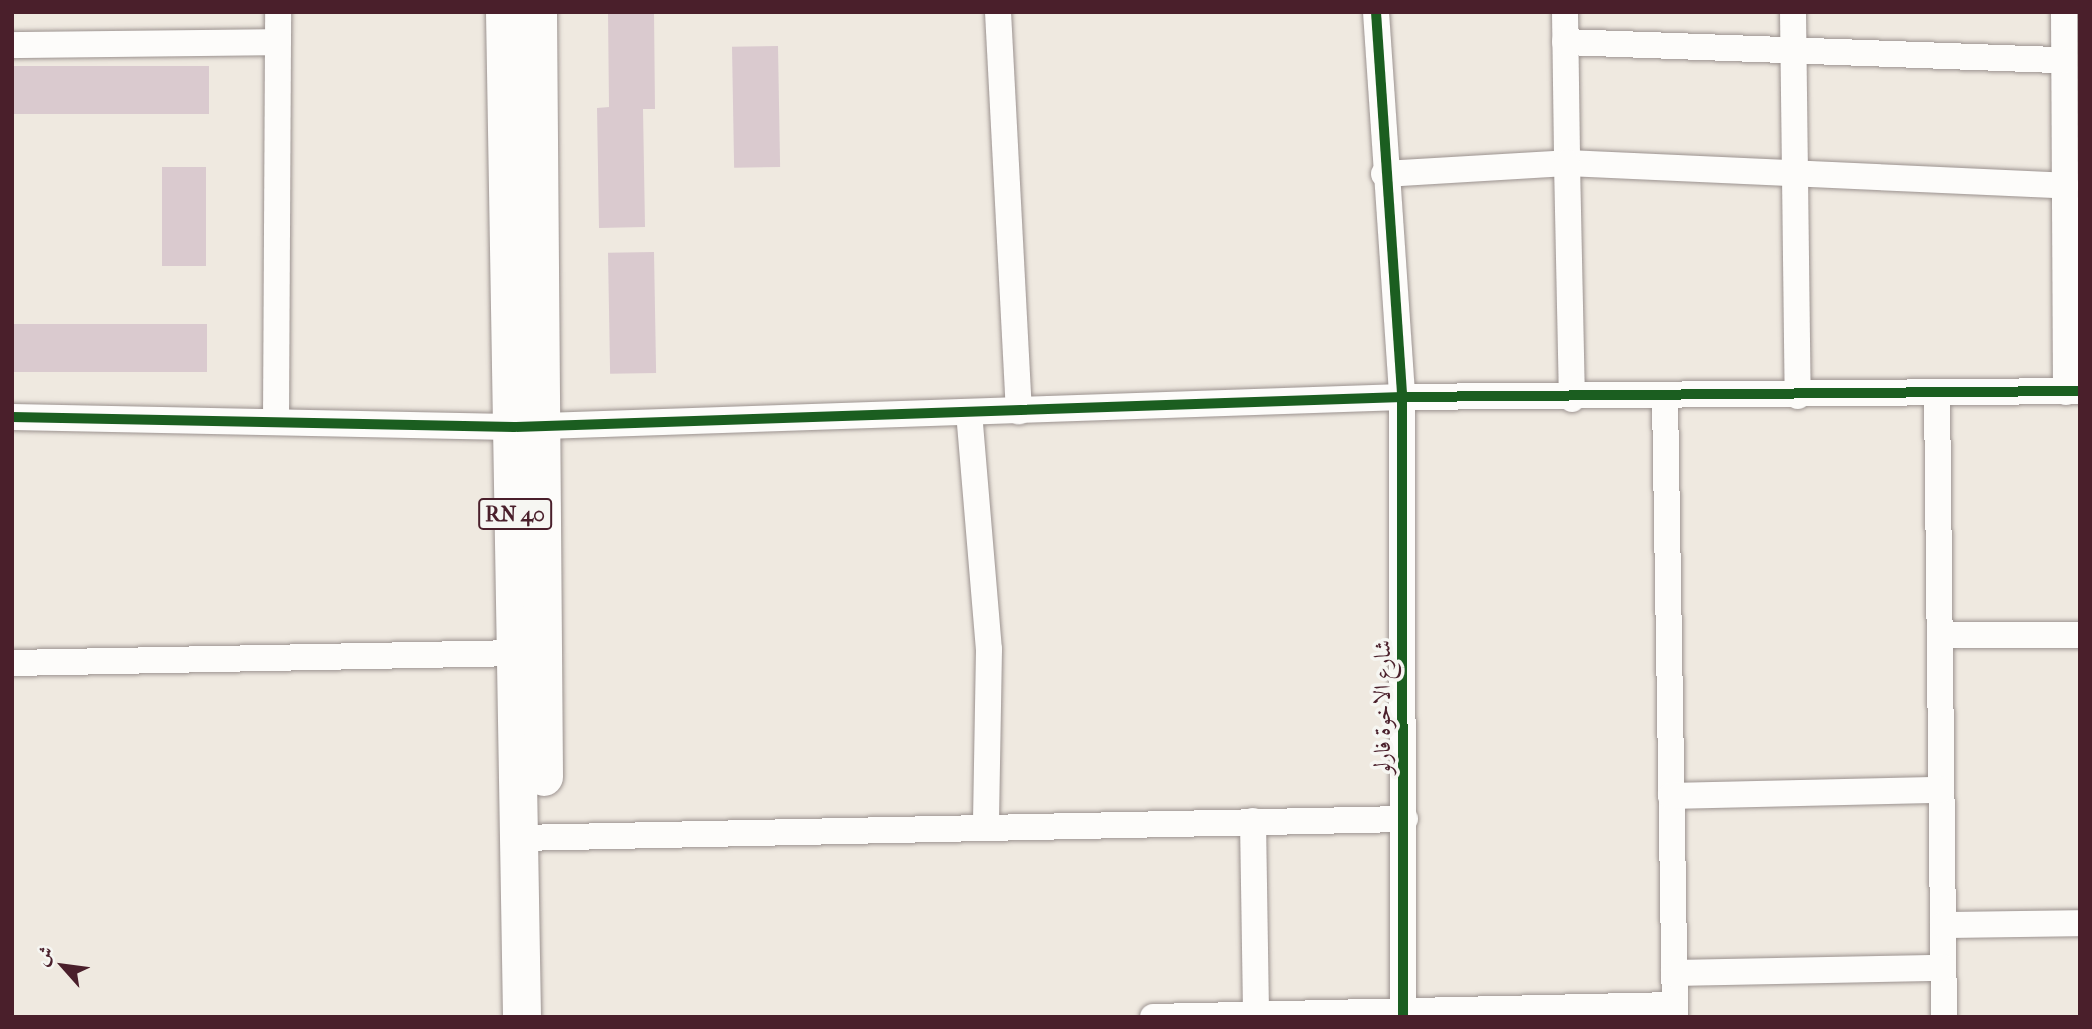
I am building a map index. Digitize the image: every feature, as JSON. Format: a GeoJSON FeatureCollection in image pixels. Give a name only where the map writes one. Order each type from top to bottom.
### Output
{"type":"FeatureCollection","features":[{"type":"Feature","properties":{"kind":"main road","name":"RN 40"},"geometry":{"type":"LineString","coordinates":[[505,12],[525,174]]}},
{"type":"Feature","properties":{"kind":"main road","name":"RN 40"},"geometry":{"type":"LineString","coordinates":[[522,1017],[531,837],[530,426],[525,174],[538,12]]}},
{"type":"Feature","properties":{"kind":"main road","name":"RN 40"},"geometry":{"type":"LineString","coordinates":[[530,426],[517,653],[545,1017]]}},
{"type":"Feature","properties":{"kind":"street"},"geometry":{"type":"LineString","coordinates":[[276,422],[278,12]]}},
{"type":"Feature","properties":{"kind":"street"},"geometry":{"type":"LineString","coordinates":[[998,12],[1019,411]]}},
{"type":"Feature","properties":{"kind":"street","name":"شارع الاخوة فارلو"},"geometry":{"type":"LineString","coordinates":[[1376,12],[1384,174],[1402,397],[1405,819],[1402,1013]]}},
{"type":"Feature","properties":{"kind":"street"},"geometry":{"type":"LineString","coordinates":[[1565,12],[1572,399]]}},
{"type":"Feature","properties":{"kind":"street"},"geometry":{"type":"LineString","coordinates":[[1793,12],[1798,396]]}},
{"type":"Feature","properties":{"kind":"street"},"geometry":{"type":"LineString","coordinates":[[12,417],[530,426],[1402,397],[1572,399],[2073,391],[2065,186],[2064,12]]}},
{"type":"Feature","properties":{"kind":"street"},"geometry":{"type":"LineString","coordinates":[[12,45],[278,42]]}},
{"type":"Feature","properties":{"kind":"street"},"geometry":{"type":"LineString","coordinates":[[1565,42],[2064,60]]}},
{"type":"Feature","properties":{"kind":"street"},"geometry":{"type":"LineString","coordinates":[[1384,174],[1567,163],[1795,171],[2065,186]]}},
{"type":"Feature","properties":{"kind":"street"},"geometry":{"type":"LineString","coordinates":[[1937,394],[1944,1017]]}},
{"type":"Feature","properties":{"kind":"street"},"geometry":{"type":"LineString","coordinates":[[1153,1017],[1256,1012],[1674,1011],[1665,398]]}},
{"type":"Feature","properties":{"kind":"street"},"geometry":{"type":"LineString","coordinates":[[969,412],[989,649],[986,827]]}},
{"type":"Feature","properties":{"kind":"street"},"geometry":{"type":"LineString","coordinates":[[1940,635],[2080,635]]}},
{"type":"Feature","properties":{"kind":"street"},"geometry":{"type":"LineString","coordinates":[[12,663],[517,653]]}},
{"type":"Feature","properties":{"kind":"street"},"geometry":{"type":"LineString","coordinates":[[1671,796],[1941,790]]}},
{"type":"Feature","properties":{"kind":"street"},"geometry":{"type":"LineString","coordinates":[[531,837],[1405,819]]}},
{"type":"Feature","properties":{"kind":"street"},"geometry":{"type":"LineString","coordinates":[[1253,821],[1256,1012]]}},
{"type":"Feature","properties":{"kind":"street"},"geometry":{"type":"LineString","coordinates":[[1943,925],[2080,923]]}},
{"type":"Feature","properties":{"kind":"street"},"geometry":{"type":"LineString","coordinates":[[1674,972],[1943,968]]}},
{"type":"Feature","properties":{"kind":"building"},"geometry":{"type":"Polygon","coordinates":[[[608,12],[654,12],[655,109],[643,109],[645,227],[599,228],[597,108],[609,107],[608,12]]]}},
{"type":"Feature","properties":{"kind":"building"},"geometry":{"type":"Polygon","coordinates":[[[778,46],[780,167],[734,168],[732,47],[778,46]]]}},
{"type":"Feature","properties":{"kind":"building"},"geometry":{"type":"Polygon","coordinates":[[[12,66],[209,66],[209,114],[12,114],[12,66]]]}},
{"type":"Feature","properties":{"kind":"building"},"geometry":{"type":"Polygon","coordinates":[[[162,167],[206,167],[206,266],[162,266],[162,167]]]}},
{"type":"Feature","properties":{"kind":"building"},"geometry":{"type":"Polygon","coordinates":[[[654,252],[656,373],[610,374],[608,253],[654,252]]]}},
{"type":"Feature","properties":{"kind":"building"},"geometry":{"type":"Polygon","coordinates":[[[12,324],[207,324],[207,372],[12,372],[12,324]]]}},
{"type":"Feature","properties":{"kind":"cycle path"},"geometry":{"type":"LineString","coordinates":[[1376,12],[1402,397],[1403,1017]]}},
{"type":"Feature","properties":{"kind":"cycle path"},"geometry":{"type":"LineString","coordinates":[[12,417],[514,427],[1402,397],[2080,391]]}}]}
